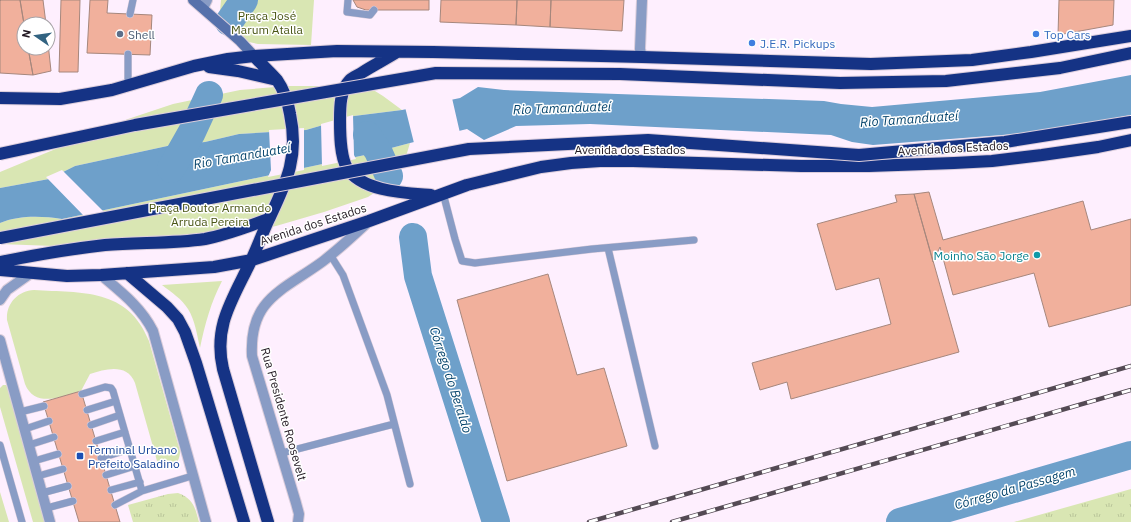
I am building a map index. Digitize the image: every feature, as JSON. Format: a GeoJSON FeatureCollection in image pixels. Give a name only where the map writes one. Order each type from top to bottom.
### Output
{"type":"FeatureCollection","features":[{"type":"Feature","properties":{"kind":"highway"},"geometry":{"type":"LineString","coordinates":[[0,98],[60,99],[112,90],[194,66],[228,59],[254,56],[337,52],[397,52],[642,57],[871,64],[925,63],[972,60],[1131,36]]}},
{"type":"Feature","properties":{"kind":"highway"},"geometry":{"type":"LineString","coordinates":[[397,52],[350,80],[343,92],[340,105],[340,129],[344,160],[348,169],[356,177],[371,186],[394,191],[439,194]]}},
{"type":"Feature","properties":{"kind":"highway"},"geometry":{"type":"LineString","coordinates":[[0,154],[135,125],[436,73],[620,74],[840,83],[946,80],[1060,68],[1131,53]]}},
{"type":"Feature","properties":{"kind":"highway"},"geometry":{"type":"LineString","coordinates":[[254,56],[277,80],[284,93],[292,124],[294,144],[292,162],[284,186],[252,260],[225,315],[220,342],[220,357],[268,522]]}},
{"type":"Feature","properties":{"kind":"highway"},"geometry":{"type":"LineString","coordinates":[[194,66],[223,68],[277,80]]}},
{"type":"Feature","properties":{"kind":"highway","name":"Avenida dos Estados"},"geometry":{"type":"LineString","coordinates":[[0,238],[469,149],[648,140],[859,155],[1005,142],[1131,122]]}},
{"type":"Feature","properties":{"kind":"highway","name":"Avenida dos Estados"},"geometry":{"type":"LineString","coordinates":[[0,270],[66,276],[101,275],[214,267],[252,260],[369,221],[439,194],[467,185],[515,172],[571,163],[633,161],[801,166],[923,164],[992,161],[1098,147],[1131,140]]}},
{"type":"Feature","properties":{"kind":"highway"},"geometry":{"type":"LineString","coordinates":[[0,262],[46,253],[106,245],[172,242],[207,238],[269,219]]}},
{"type":"Feature","properties":{"kind":"highway"},"geometry":{"type":"LineString","coordinates":[[127,273],[167,307],[178,320],[185,332],[244,522]]}},
{"type":"Feature","properties":{"kind":"main road"},"geometry":{"type":"LineString","coordinates":[[193,0],[205,4],[254,56]]}},
{"type":"Feature","properties":{"kind":"street"},"geometry":{"type":"LineString","coordinates":[[642,0],[640,48],[642,57]]}},
{"type":"Feature","properties":{"kind":"street","name":"Rua Presidente Roosevelt"},"geometry":{"type":"LineString","coordinates":[[298,522],[299,514],[296,503],[252,356],[253,331],[257,316],[274,294],[331,256],[369,221]]}},
{"type":"Feature","properties":{"kind":"street"},"geometry":{"type":"LineString","coordinates":[[0,300],[7,290],[31,273]]}},
{"type":"Feature","properties":{"kind":"street"},"geometry":{"type":"LineString","coordinates":[[101,275],[138,308],[146,318],[153,331],[206,522]]}},
{"type":"Feature","properties":{"kind":"street"},"geometry":{"type":"LineString","coordinates":[[0,340],[3,362],[25,429],[50,522]]}},
{"type":"Feature","properties":{"kind":"lane"},"geometry":{"type":"LineString","coordinates":[[130,14],[133,0]]}},
{"type":"Feature","properties":{"kind":"lane"},"geometry":{"type":"LineString","coordinates":[[348,0],[347,12],[370,15],[374,10]]}},
{"type":"Feature","properties":{"kind":"lane"},"geometry":{"type":"LineString","coordinates":[[128,54],[128,86]]}},
{"type":"Feature","properties":{"kind":"lane"},"geometry":{"type":"LineString","coordinates":[[439,194],[462,261],[475,263],[694,240]]}},
{"type":"Feature","properties":{"kind":"lane"},"geometry":{"type":"LineString","coordinates":[[608,248],[655,446]]}},
{"type":"Feature","properties":{"kind":"lane"},"geometry":{"type":"LineString","coordinates":[[331,256],[343,275],[387,395],[410,484]]}},
{"type":"Feature","properties":{"kind":"lane"},"geometry":{"type":"LineString","coordinates":[[82,394],[105,387],[111,388],[142,491]]}},
{"type":"Feature","properties":{"kind":"lane"},"geometry":{"type":"LineString","coordinates":[[87,410],[116,401]]}},
{"type":"Feature","properties":{"kind":"lane"},"geometry":{"type":"LineString","coordinates":[[20,412],[44,406]]}},
{"type":"Feature","properties":{"kind":"lane"},"geometry":{"type":"LineString","coordinates":[[91,425],[120,415]]}},
{"type":"Feature","properties":{"kind":"lane"},"geometry":{"type":"LineString","coordinates":[[25,429],[49,421]]}},
{"type":"Feature","properties":{"kind":"lane"},"geometry":{"type":"LineString","coordinates":[[282,453],[394,424]]}},
{"type":"Feature","properties":{"kind":"lane"},"geometry":{"type":"LineString","coordinates":[[96,441],[125,432]]}},
{"type":"Feature","properties":{"kind":"lane"},"geometry":{"type":"LineString","coordinates":[[29,444],[54,437]]}},
{"type":"Feature","properties":{"kind":"lane"},"geometry":{"type":"LineString","coordinates":[[0,445],[22,522]]}},
{"type":"Feature","properties":{"kind":"lane"},"geometry":{"type":"LineString","coordinates":[[101,458],[130,449]]}},
{"type":"Feature","properties":{"kind":"lane"},"geometry":{"type":"LineString","coordinates":[[34,461],[58,454]]}},
{"type":"Feature","properties":{"kind":"lane"},"geometry":{"type":"LineString","coordinates":[[106,475],[135,466]]}},
{"type":"Feature","properties":{"kind":"lane"},"geometry":{"type":"LineString","coordinates":[[38,476],[63,469]]}},
{"type":"Feature","properties":{"kind":"lane"},"geometry":{"type":"LineString","coordinates":[[115,505],[142,491],[192,476]]}},
{"type":"Feature","properties":{"kind":"lane"},"geometry":{"type":"LineString","coordinates":[[111,490],[140,482]]}},
{"type":"Feature","properties":{"kind":"lane"},"geometry":{"type":"LineString","coordinates":[[42,493],[68,486]]}},
{"type":"Feature","properties":{"kind":"lane"},"geometry":{"type":"LineString","coordinates":[[47,508],[73,502]]}},
{"type":"Feature","properties":{"kind":"green space","name":"Praça José Marum Atalla"},"geometry":{"type":"Polygon","coordinates":[[[221,0],[314,0],[311,45],[258,44],[244,41],[224,23],[220,11],[221,0]]]}},
{"type":"Feature","properties":{"kind":"green space"},"geometry":{"type":"Polygon","coordinates":[[[287,86],[354,88],[375,91],[402,110],[354,116],[306,130],[239,134],[205,142],[172,145],[75,166],[49,179],[0,188],[0,172],[128,119],[173,104],[240,90],[287,86]]]}},
{"type":"Feature","properties":{"kind":"green space","name":"Praça Doutor Armando Arruda Pereira"},"geometry":{"type":"Polygon","coordinates":[[[410,143],[404,163],[389,183],[368,197],[276,226],[201,242],[106,248],[0,244],[0,223],[7,220],[23,217],[47,217],[62,219],[365,155],[410,143]]]}},
{"type":"Feature","properties":{"kind":"green space"},"geometry":{"type":"Polygon","coordinates":[[[222,281],[209,313],[200,348],[194,323],[186,305],[162,285],[222,281]]]}},
{"type":"Feature","properties":{"kind":"green space"},"geometry":{"type":"Polygon","coordinates":[[[34,290],[86,293],[102,297],[116,302],[129,311],[140,324],[149,341],[180,451],[179,459],[174,465],[169,468],[162,466],[157,461],[135,383],[127,372],[109,369],[90,374],[81,391],[58,398],[42,399],[30,392],[25,384],[7,320],[7,314],[11,303],[18,295],[34,290]]]}},
{"type":"Feature","properties":{"kind":"green space"},"geometry":{"type":"Polygon","coordinates":[[[3,385],[6,385],[7,387],[46,522],[33,522],[0,407],[0,388],[3,385]]]}},
{"type":"Feature","properties":{"kind":"green space"},"geometry":{"type":"Polygon","coordinates":[[[1131,489],[1131,522],[1014,522],[1131,489]]]}},
{"type":"Feature","properties":{"kind":"green space"},"geometry":{"type":"Polygon","coordinates":[[[0,492],[9,522],[0,522],[0,492]]]}},
{"type":"Feature","properties":{"kind":"green space"},"geometry":{"type":"Polygon","coordinates":[[[178,493],[191,501],[195,508],[199,522],[133,522],[128,505],[168,494],[178,493]]]}},
{"type":"Feature","properties":{"kind":"water","name":"Rio Tamanduateí"},"geometry":{"type":"Polygon","coordinates":[[[1131,75],[1131,115],[1040,132],[873,145],[852,142],[831,135],[590,124],[516,126],[484,140],[467,129],[365,155],[62,219],[47,217],[23,217],[0,223],[0,188],[49,179],[75,166],[172,145],[205,142],[239,134],[306,130],[354,116],[402,110],[460,98],[478,87],[504,90],[824,101],[872,107],[1040,92],[1131,75]]]}},
{"type":"Feature","properties":{"kind":"pier"},"geometry":{"type":"Polygon","coordinates":[[[452,98],[460,133],[414,143],[405,107],[452,98]]]}},
{"type":"Feature","properties":{"kind":"pier"},"geometry":{"type":"Polygon","coordinates":[[[353,115],[354,155],[356,159],[322,166],[321,124],[353,115]]]}},
{"type":"Feature","properties":{"kind":"pier"},"geometry":{"type":"Polygon","coordinates":[[[304,128],[304,170],[268,177],[271,170],[269,130],[304,128]]]}},
{"type":"Feature","properties":{"kind":"pier"},"geometry":{"type":"Polygon","coordinates":[[[62,170],[104,212],[84,216],[46,177],[62,170]]]}},
{"type":"Feature","properties":{"kind":"building"},"geometry":{"type":"Polygon","coordinates":[[[20,0],[23,16],[16,16],[16,56],[29,56],[33,75],[0,73],[0,1],[20,0]]]}},
{"type":"Feature","properties":{"kind":"building"},"geometry":{"type":"Polygon","coordinates":[[[20,0],[43,0],[45,16],[23,16],[20,0]]]}},
{"type":"Feature","properties":{"kind":"building"},"geometry":{"type":"Polygon","coordinates":[[[61,0],[80,0],[78,72],[59,72],[61,0]]]}},
{"type":"Feature","properties":{"kind":"building","name":"Shell"},"geometry":{"type":"Polygon","coordinates":[[[90,0],[108,0],[107,13],[152,15],[150,55],[87,53],[90,0]]]}},
{"type":"Feature","properties":{"kind":"building"},"geometry":{"type":"Polygon","coordinates":[[[353,0],[429,0],[429,10],[366,10],[357,7],[353,0]]]}},
{"type":"Feature","properties":{"kind":"building"},"geometry":{"type":"Polygon","coordinates":[[[441,0],[517,0],[516,25],[440,22],[441,0]]]}},
{"type":"Feature","properties":{"kind":"building"},"geometry":{"type":"Polygon","coordinates":[[[517,0],[551,0],[550,27],[516,25],[517,0]]]}},
{"type":"Feature","properties":{"kind":"building"},"geometry":{"type":"Polygon","coordinates":[[[551,0],[624,0],[622,31],[550,27],[551,0]]]}},
{"type":"Feature","properties":{"kind":"building"},"geometry":{"type":"Polygon","coordinates":[[[1059,0],[1114,0],[1113,25],[1058,35],[1059,0]]]}},
{"type":"Feature","properties":{"kind":"building"},"geometry":{"type":"Polygon","coordinates":[[[29,56],[49,56],[51,71],[33,75],[29,56]]]}},
{"type":"Feature","properties":{"kind":"building","name":"Moinho São Jorge"},"geometry":{"type":"Polygon","coordinates":[[[929,192],[943,240],[1083,201],[1091,230],[1131,219],[1131,305],[1049,327],[1034,273],[953,295],[940,247],[933,262],[914,194],[929,192]]]}},
{"type":"Feature","properties":{"kind":"building"},"geometry":{"type":"Polygon","coordinates":[[[914,194],[959,352],[791,399],[787,382],[760,390],[752,363],[891,324],[879,278],[836,290],[817,224],[897,202],[895,195],[914,194]]]}},
{"type":"Feature","properties":{"kind":"building"},"geometry":{"type":"Polygon","coordinates":[[[548,274],[577,375],[604,368],[627,446],[507,481],[457,300],[548,274]]]}},
{"type":"Feature","properties":{"kind":"building","name":"Terminal Urbano Prefeito Saladino"},"geometry":{"type":"Polygon","coordinates":[[[81,391],[120,522],[79,522],[43,402],[81,391]]]}},
{"type":"Feature","properties":{"kind":"waterway"},"geometry":{"type":"LineString","coordinates":[[229,22],[244,0]]}},
{"type":"Feature","properties":{"kind":"waterway"},"geometry":{"type":"LineString","coordinates":[[171,169],[192,132],[209,95]]}},
{"type":"Feature","properties":{"kind":"waterway","name":"Córrego do Beraldo"},"geometry":{"type":"LineString","coordinates":[[367,135],[378,151],[389,176]]}},
{"type":"Feature","properties":{"kind":"waterway","name":"Córrego do Beraldo"},"geometry":{"type":"LineString","coordinates":[[413,237],[418,276],[496,522]]}},
{"type":"Feature","properties":{"kind":"waterway","name":"Córrego da Passagem"},"geometry":{"type":"LineString","coordinates":[[900,522],[1131,455]]}},
{"type":"Feature","properties":{"kind":"railway"},"geometry":{"type":"LineString","coordinates":[[589,522],[1131,366]]}},
{"type":"Feature","properties":{"kind":"railway"},"geometry":{"type":"LineString","coordinates":[[672,522],[1131,390]]}},
{"type":"Feature","properties":{"kind":"place","name":"Shell"},"geometry":{"type":"Point","coordinates":[120,34]}},
{"type":"Feature","properties":{"kind":"place","name":"Top Cars"},"geometry":{"type":"Point","coordinates":[1036,34]}},
{"type":"Feature","properties":{"kind":"place","name":"J.E.R. Pickups"},"geometry":{"type":"Point","coordinates":[752,43]}},
{"type":"Feature","properties":{"kind":"place","name":"Moinho São Jorge"},"geometry":{"type":"Point","coordinates":[1037,255]}},
{"type":"Feature","properties":{"kind":"place","name":"Terminal Urbano Prefeito Saladino"},"geometry":{"type":"Point","coordinates":[80,456]}}]}
